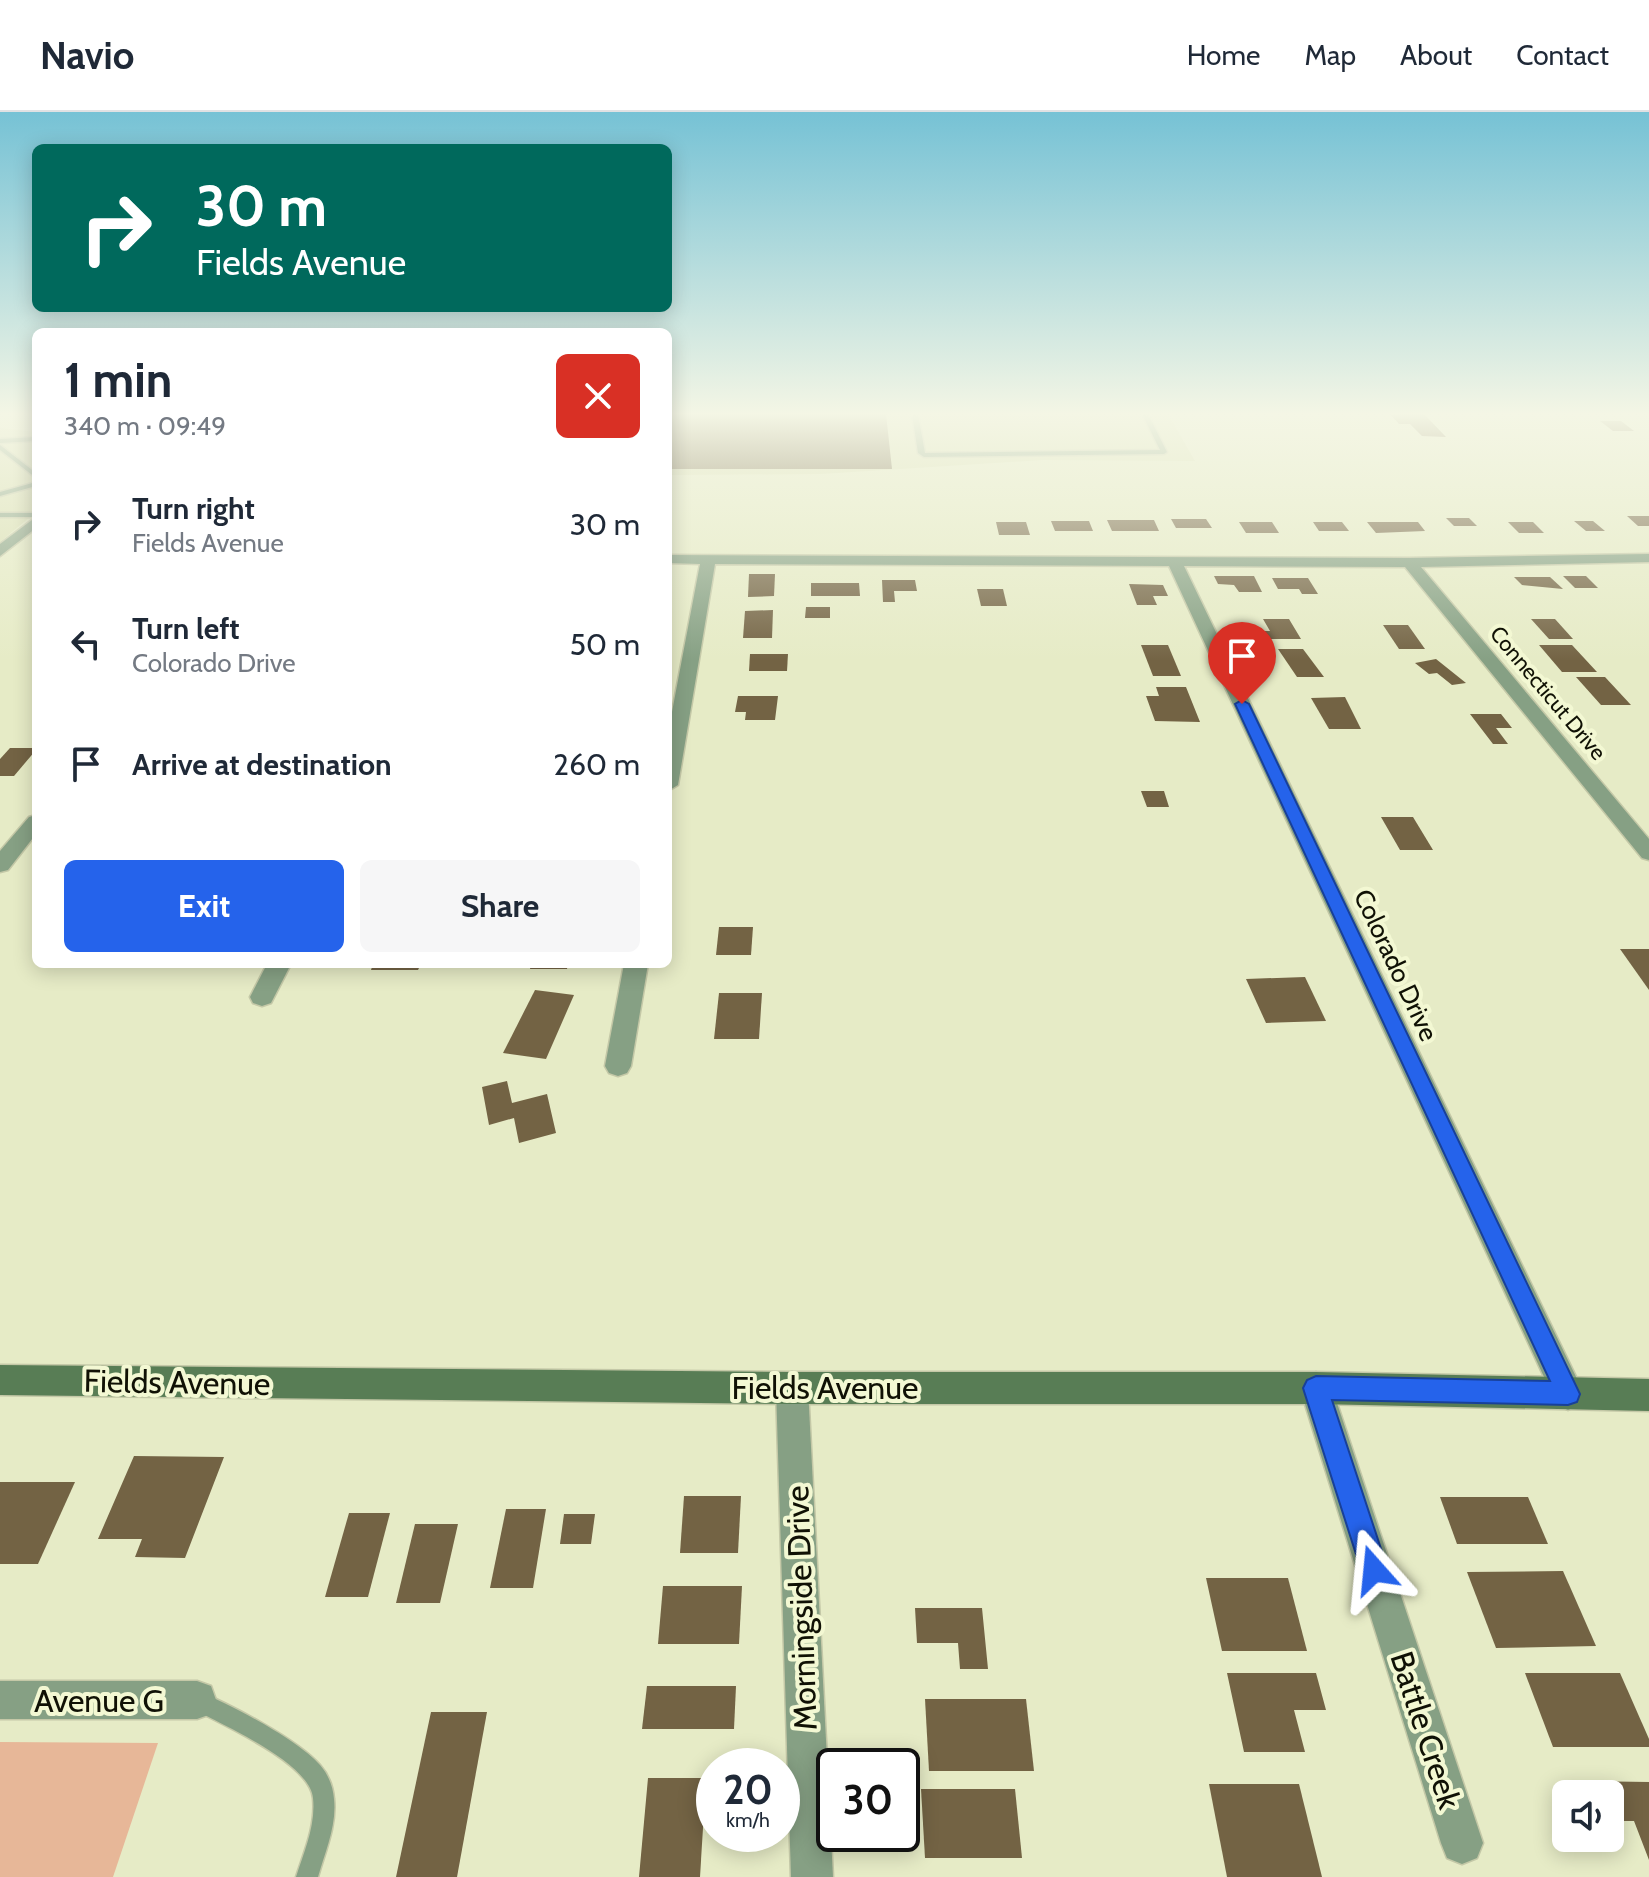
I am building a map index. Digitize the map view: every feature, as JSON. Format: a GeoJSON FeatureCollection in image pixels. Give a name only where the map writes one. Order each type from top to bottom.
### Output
{"type":"FeatureCollection","features":[{"type":"Feature","properties":{"kind":"street"},"geometry":{"type":"LineString","coordinates":[[0,552],[32,522]]}},
{"type":"Feature","properties":{"kind":"street"},"geometry":{"type":"LineString","coordinates":[[672,559],[1409,563],[1649,558]]}},
{"type":"Feature","properties":{"kind":"street"},"geometry":{"type":"LineString","coordinates":[[672,762],[708,559]]}},
{"type":"Feature","properties":{"kind":"street","name":"Colorado Drive"},"geometry":{"type":"LineString","coordinates":[[1174,561],[1568,1394]]}},
{"type":"Feature","properties":{"kind":"street","name":"Connecticut Drive"},"geometry":{"type":"LineString","coordinates":[[1409,563],[1649,853]]}},
{"type":"Feature","properties":{"kind":"street"},"geometry":{"type":"LineString","coordinates":[[0,865],[32,826]]}},
{"type":"Feature","properties":{"kind":"street"},"geometry":{"type":"LineString","coordinates":[[262,997],[277,968]]}},
{"type":"Feature","properties":{"kind":"street"},"geometry":{"type":"LineString","coordinates":[[618,1066],[635,968]]}},
{"type":"Feature","properties":{"kind":"street","name":"Fields Avenue"},"geometry":{"type":"LineString","coordinates":[[0,1380],[792,1388],[1316,1388],[1649,1395]]}},
{"type":"Feature","properties":{"kind":"street","name":"Morningside Drive"},"geometry":{"type":"LineString","coordinates":[[792,1388],[812,1877]]}},
{"type":"Feature","properties":{"kind":"street","name":"Battle Creek"},"geometry":{"type":"LineString","coordinates":[[1316,1388],[1462,1843]]}},
{"type":"Feature","properties":{"kind":"street","name":"Avenue G"},"geometry":{"type":"LineString","coordinates":[[0,1700],[197,1700]]}},
{"type":"Feature","properties":{"kind":"lane"},"geometry":{"type":"LineString","coordinates":[[0,515],[32,518]]}},
{"type":"Feature","properties":{"kind":"lane"},"geometry":{"type":"LineString","coordinates":[[197,1700],[299,1758],[321,1784],[324,1813],[307,1877]]}},
{"type":"Feature","properties":{"kind":"shaded area"},"geometry":{"type":"Polygon","coordinates":[[[0,496],[32,496],[32,515],[0,542],[0,496]]]}},
{"type":"Feature","properties":{"kind":"shaded area"},"geometry":{"type":"Polygon","coordinates":[[[0,1742],[158,1743],[113,1877],[0,1877],[0,1742]]]}},
{"type":"Feature","properties":{"kind":"building"},"geometry":{"type":"Polygon","coordinates":[[[1627,516],[1649,516],[1649,526],[1638,526],[1627,516]]]}},
{"type":"Feature","properties":{"kind":"building"},"geometry":{"type":"Polygon","coordinates":[[[1446,518],[1469,518],[1477,526],[1454,526],[1446,518]]]}},
{"type":"Feature","properties":{"kind":"building"},"geometry":{"type":"Polygon","coordinates":[[[1171,519],[1206,519],[1212,528],[1176,528],[1171,519]]]}},
{"type":"Feature","properties":{"kind":"building"},"geometry":{"type":"Polygon","coordinates":[[[1107,520],[1154,520],[1159,531],[1112,531],[1107,520]]]}},
{"type":"Feature","properties":{"kind":"building"},"geometry":{"type":"Polygon","coordinates":[[[1051,521],[1089,521],[1093,531],[1055,531],[1051,521]]]}},
{"type":"Feature","properties":{"kind":"building"},"geometry":{"type":"Polygon","coordinates":[[[1574,521],[1593,521],[1605,531],[1586,531],[1574,521]]]}},
{"type":"Feature","properties":{"kind":"building"},"geometry":{"type":"Polygon","coordinates":[[[996,522],[1026,522],[1030,535],[999,535],[996,522]]]}},
{"type":"Feature","properties":{"kind":"building"},"geometry":{"type":"Polygon","coordinates":[[[1239,522],[1272,522],[1279,533],[1246,533],[1239,522]]]}},
{"type":"Feature","properties":{"kind":"building"},"geometry":{"type":"Polygon","coordinates":[[[1313,522],[1342,522],[1349,531],[1319,531],[1313,522]]]}},
{"type":"Feature","properties":{"kind":"building"},"geometry":{"type":"Polygon","coordinates":[[[1367,522],[1418,522],[1425,531],[1376,533],[1367,522]]]}},
{"type":"Feature","properties":{"kind":"building"},"geometry":{"type":"Polygon","coordinates":[[[1508,522],[1533,522],[1544,533],[1519,533],[1508,522]]]}},
{"type":"Feature","properties":{"kind":"building"},"geometry":{"type":"Polygon","coordinates":[[[749,574],[775,574],[774,596],[748,597],[749,574]]]}},
{"type":"Feature","properties":{"kind":"building"},"geometry":{"type":"Polygon","coordinates":[[[1214,576],[1254,576],[1262,592],[1239,592],[1234,585],[1218,584],[1214,576]]]}},
{"type":"Feature","properties":{"kind":"building"},"geometry":{"type":"Polygon","coordinates":[[[1563,576],[1586,576],[1598,588],[1575,588],[1563,576]]]}},
{"type":"Feature","properties":{"kind":"building"},"geometry":{"type":"Polygon","coordinates":[[[1514,577],[1550,577],[1563,589],[1522,585],[1514,577]]]}},
{"type":"Feature","properties":{"kind":"building"},"geometry":{"type":"Polygon","coordinates":[[[1272,578],[1308,578],[1318,594],[1302,594],[1299,589],[1278,589],[1272,578]]]}},
{"type":"Feature","properties":{"kind":"building"},"geometry":{"type":"Polygon","coordinates":[[[882,580],[915,580],[917,591],[894,591],[895,602],[883,602],[882,580]]]}},
{"type":"Feature","properties":{"kind":"building"},"geometry":{"type":"Polygon","coordinates":[[[811,583],[859,583],[860,596],[811,596],[811,583]]]}},
{"type":"Feature","properties":{"kind":"building"},"geometry":{"type":"Polygon","coordinates":[[[1129,584],[1163,585],[1168,596],[1153,596],[1157,605],[1137,605],[1129,584]]]}},
{"type":"Feature","properties":{"kind":"building"},"geometry":{"type":"Polygon","coordinates":[[[977,589],[1003,589],[1007,606],[981,606],[977,589]]]}},
{"type":"Feature","properties":{"kind":"building"},"geometry":{"type":"Polygon","coordinates":[[[806,607],[830,607],[830,618],[805,618],[806,607]]]}},
{"type":"Feature","properties":{"kind":"building"},"geometry":{"type":"Polygon","coordinates":[[[773,610],[772,638],[743,638],[745,611],[773,610]]]}},
{"type":"Feature","properties":{"kind":"building"},"geometry":{"type":"Polygon","coordinates":[[[1263,619],[1289,619],[1301,639],[1261,639],[1257,631],[1270,631],[1263,619]]]}},
{"type":"Feature","properties":{"kind":"building"},"geometry":{"type":"Polygon","coordinates":[[[1531,619],[1555,619],[1573,639],[1549,639],[1531,619]]]}},
{"type":"Feature","properties":{"kind":"building"},"geometry":{"type":"Polygon","coordinates":[[[1383,625],[1408,625],[1425,649],[1399,649],[1383,625]]]}},
{"type":"Feature","properties":{"kind":"building"},"geometry":{"type":"Polygon","coordinates":[[[1141,645],[1168,645],[1181,676],[1153,676],[1141,645]]]}},
{"type":"Feature","properties":{"kind":"building"},"geometry":{"type":"Polygon","coordinates":[[[1539,645],[1572,645],[1597,672],[1562,672],[1539,645]]]}},
{"type":"Feature","properties":{"kind":"building"},"geometry":{"type":"Polygon","coordinates":[[[1278,649],[1303,649],[1324,677],[1297,677],[1278,649]]]}},
{"type":"Feature","properties":{"kind":"building"},"geometry":{"type":"Polygon","coordinates":[[[750,654],[788,654],[787,671],[749,671],[750,654]]]}},
{"type":"Feature","properties":{"kind":"building"},"geometry":{"type":"Polygon","coordinates":[[[1436,659],[1466,683],[1452,685],[1437,673],[1429,674],[1415,663],[1436,659]]]}},
{"type":"Feature","properties":{"kind":"building"},"geometry":{"type":"Polygon","coordinates":[[[1576,677],[1605,677],[1631,705],[1601,705],[1576,677]]]}},
{"type":"Feature","properties":{"kind":"building"},"geometry":{"type":"Polygon","coordinates":[[[1156,687],[1186,687],[1200,722],[1155,721],[1146,696],[1159,696],[1156,687]]]}},
{"type":"Feature","properties":{"kind":"building"},"geometry":{"type":"Polygon","coordinates":[[[738,696],[778,696],[775,720],[745,720],[746,712],[735,712],[738,696]]]}},
{"type":"Feature","properties":{"kind":"building"},"geometry":{"type":"Polygon","coordinates":[[[1345,697],[1361,729],[1329,729],[1311,698],[1345,697]]]}},
{"type":"Feature","properties":{"kind":"building"},"geometry":{"type":"Polygon","coordinates":[[[1470,714],[1501,714],[1512,728],[1496,728],[1508,744],[1493,744],[1470,714]]]}},
{"type":"Feature","properties":{"kind":"building"},"geometry":{"type":"Polygon","coordinates":[[[10,748],[32,748],[32,755],[14,776],[0,776],[0,759],[10,748]]]}},
{"type":"Feature","properties":{"kind":"building"},"geometry":{"type":"Polygon","coordinates":[[[1141,791],[1164,791],[1169,807],[1147,807],[1141,791]]]}},
{"type":"Feature","properties":{"kind":"building"},"geometry":{"type":"Polygon","coordinates":[[[1381,817],[1413,817],[1433,850],[1400,850],[1381,817]]]}},
{"type":"Feature","properties":{"kind":"building"},"geometry":{"type":"Polygon","coordinates":[[[719,927],[753,927],[751,955],[716,955],[719,927]]]}},
{"type":"Feature","properties":{"kind":"building"},"geometry":{"type":"Polygon","coordinates":[[[1620,949],[1649,949],[1649,990],[1620,949]]]}},
{"type":"Feature","properties":{"kind":"building"},"geometry":{"type":"Polygon","coordinates":[[[372,968],[419,968],[418,970],[372,968]]]}},
{"type":"Feature","properties":{"kind":"building"},"geometry":{"type":"Polygon","coordinates":[[[1305,977],[1326,1021],[1266,1023],[1246,979],[1305,977]]]}},
{"type":"Feature","properties":{"kind":"building"},"geometry":{"type":"Polygon","coordinates":[[[535,990],[574,995],[546,1059],[503,1053],[535,990]]]}},
{"type":"Feature","properties":{"kind":"building"},"geometry":{"type":"Polygon","coordinates":[[[719,993],[762,993],[759,1039],[714,1039],[719,993]]]}},
{"type":"Feature","properties":{"kind":"building"},"geometry":{"type":"Polygon","coordinates":[[[507,1081],[512,1103],[547,1094],[556,1133],[519,1143],[514,1118],[489,1125],[482,1087],[507,1081]]]}},
{"type":"Feature","properties":{"kind":"building"},"geometry":{"type":"Polygon","coordinates":[[[134,1456],[224,1457],[185,1558],[135,1557],[142,1539],[98,1539],[134,1456]]]}},
{"type":"Feature","properties":{"kind":"building"},"geometry":{"type":"Polygon","coordinates":[[[0,1482],[75,1482],[38,1564],[0,1564],[0,1482]]]}},
{"type":"Feature","properties":{"kind":"building"},"geometry":{"type":"Polygon","coordinates":[[[684,1496],[741,1496],[738,1553],[680,1553],[684,1496]]]}},
{"type":"Feature","properties":{"kind":"building"},"geometry":{"type":"Polygon","coordinates":[[[1440,1497],[1528,1497],[1548,1544],[1457,1544],[1440,1497]]]}},
{"type":"Feature","properties":{"kind":"building"},"geometry":{"type":"Polygon","coordinates":[[[506,1509],[546,1509],[533,1588],[490,1588],[506,1509]]]}},
{"type":"Feature","properties":{"kind":"building"},"geometry":{"type":"Polygon","coordinates":[[[349,1513],[390,1513],[368,1597],[325,1597],[349,1513]]]}},
{"type":"Feature","properties":{"kind":"building"},"geometry":{"type":"Polygon","coordinates":[[[564,1514],[595,1514],[591,1544],[560,1544],[564,1514]]]}},
{"type":"Feature","properties":{"kind":"building"},"geometry":{"type":"Polygon","coordinates":[[[415,1524],[458,1524],[440,1603],[396,1603],[415,1524]]]}},
{"type":"Feature","properties":{"kind":"building"},"geometry":{"type":"Polygon","coordinates":[[[1563,1571],[1596,1646],[1496,1648],[1467,1572],[1563,1571]]]}},
{"type":"Feature","properties":{"kind":"building"},"geometry":{"type":"Polygon","coordinates":[[[1206,1578],[1288,1578],[1307,1651],[1222,1651],[1206,1578]]]}},
{"type":"Feature","properties":{"kind":"building"},"geometry":{"type":"Polygon","coordinates":[[[663,1586],[742,1586],[739,1644],[658,1644],[663,1586]]]}},
{"type":"Feature","properties":{"kind":"building"},"geometry":{"type":"Polygon","coordinates":[[[915,1608],[982,1608],[988,1669],[960,1669],[958,1643],[917,1643],[915,1608]]]}},
{"type":"Feature","properties":{"kind":"building"},"geometry":{"type":"Polygon","coordinates":[[[1227,1673],[1316,1673],[1326,1710],[1294,1710],[1305,1752],[1244,1752],[1227,1673]]]}},
{"type":"Feature","properties":{"kind":"building"},"geometry":{"type":"Polygon","coordinates":[[[1525,1673],[1620,1673],[1649,1739],[1649,1747],[1553,1747],[1525,1673]]]}},
{"type":"Feature","properties":{"kind":"building"},"geometry":{"type":"Polygon","coordinates":[[[647,1686],[736,1686],[734,1729],[642,1729],[647,1686]]]}},
{"type":"Feature","properties":{"kind":"building"},"geometry":{"type":"Polygon","coordinates":[[[925,1699],[1026,1699],[1034,1771],[929,1771],[925,1699]]]}},
{"type":"Feature","properties":{"kind":"building"},"geometry":{"type":"Polygon","coordinates":[[[431,1712],[487,1712],[457,1877],[396,1877],[431,1712]]]}},
{"type":"Feature","properties":{"kind":"building"},"geometry":{"type":"Polygon","coordinates":[[[648,1778],[696,1778],[696,1852],[702,1852],[700,1877],[639,1877],[648,1778]]]}},
{"type":"Feature","properties":{"kind":"building"},"geometry":{"type":"Polygon","coordinates":[[[1624,1782],[1649,1782],[1649,1860],[1634,1821],[1624,1821],[1624,1782]]]}},
{"type":"Feature","properties":{"kind":"building"},"geometry":{"type":"Polygon","coordinates":[[[1209,1784],[1299,1784],[1322,1877],[1227,1877],[1209,1784]]]}},
{"type":"Feature","properties":{"kind":"building"},"geometry":{"type":"Polygon","coordinates":[[[921,1789],[1015,1789],[1022,1858],[925,1858],[921,1789]]]}},
{"type":"Feature","properties":{"kind":"route"},"geometry":{"type":"LineString","coordinates":[[1242,704],[1568,1394],[1316,1388],[1374,1570]]}}]}
